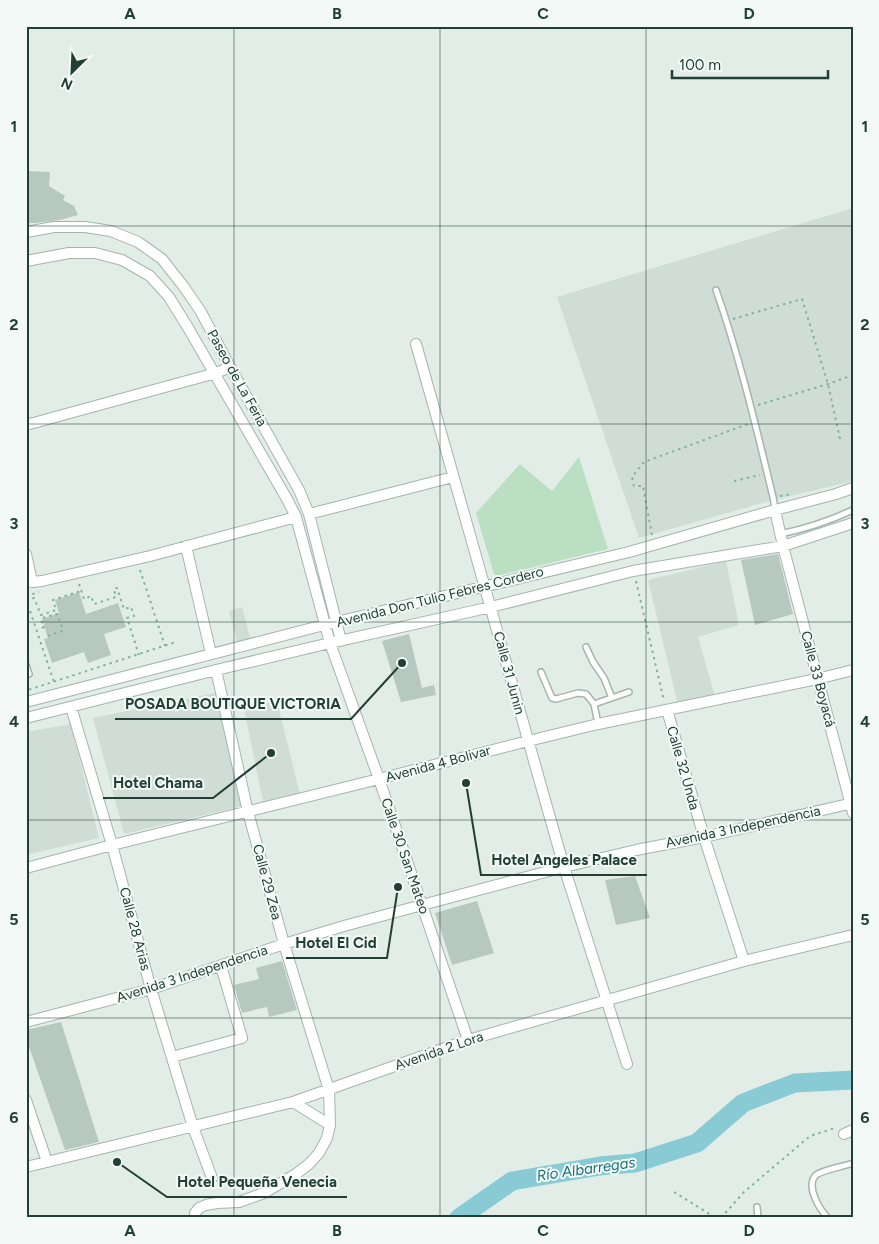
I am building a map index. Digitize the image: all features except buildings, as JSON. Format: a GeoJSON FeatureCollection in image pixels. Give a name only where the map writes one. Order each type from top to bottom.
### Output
{"type":"FeatureCollection","features":[{"type":"Feature","properties":{"kind":"street","name":"Paseo de La Feria"},"geometry":{"type":"LineString","coordinates":[[26,232],[54,227],[85,227],[111,231],[138,242],[162,259],[184,287],[201,312],[299,490],[309,514],[336,623],[336,642]]}},
{"type":"Feature","properties":{"kind":"street","name":"Paseo de La Feria"},"geometry":{"type":"LineString","coordinates":[[26,261],[69,253],[95,253],[122,260],[150,276],[169,297],[216,373],[296,517]]}},
{"type":"Feature","properties":{"kind":"street","name":"Calle 31 Junin"},"geometry":{"type":"LineString","coordinates":[[416,344],[564,867],[627,1064]]}},
{"type":"Feature","properties":{"kind":"street"},"geometry":{"type":"LineString","coordinates":[[26,425],[216,373],[230,367]]}},
{"type":"Feature","properties":{"kind":"street"},"geometry":{"type":"LineString","coordinates":[[309,514],[453,477]]}},
{"type":"Feature","properties":{"kind":"street","name":"Avenida Don Tulio Febres Cordero"},"geometry":{"type":"LineString","coordinates":[[26,702],[324,625],[629,552],[853,488]]}},
{"type":"Feature","properties":{"kind":"street","name":"Calle 33 Boyacá"},"geometry":{"type":"LineString","coordinates":[[775,510],[817,678],[852,806]]}},
{"type":"Feature","properties":{"kind":"street"},"geometry":{"type":"LineString","coordinates":[[26,554],[29,583],[186,546],[296,517],[324,625],[336,642]]}},
{"type":"Feature","properties":{"kind":"street","name":"Avenida Don Tulio Febres Cordero"},"geometry":{"type":"LineString","coordinates":[[26,718],[216,670],[491,607],[634,571],[783,546],[853,523]]}},
{"type":"Feature","properties":{"kind":"street"},"geometry":{"type":"LineString","coordinates":[[186,546],[211,654]]}},
{"type":"Feature","properties":{"kind":"street","name":"Calle 30 San Mateo"},"geometry":{"type":"LineString","coordinates":[[336,642],[379,779],[468,1040]]}},
{"type":"Feature","properties":{"kind":"street","name":"Calle 29 Zea"},"geometry":{"type":"LineString","coordinates":[[216,670],[248,812],[284,944],[329,1090],[330,1125]]}},
{"type":"Feature","properties":{"kind":"street","name":"Avenida 4 Bolivar"},"geometry":{"type":"LineString","coordinates":[[26,868],[598,724],[853,670]]}},
{"type":"Feature","properties":{"kind":"street","name":"Calle 28 Arias"},"geometry":{"type":"LineString","coordinates":[[71,707],[112,845],[151,989],[193,1126],[212,1178]]}},
{"type":"Feature","properties":{"kind":"street","name":"Calle 32 Unda"},"geometry":{"type":"LineString","coordinates":[[667,710],[704,837],[744,961]]}},
{"type":"Feature","properties":{"kind":"street","name":"Avenida 3 Independencia"},"geometry":{"type":"LineString","coordinates":[[26,1022],[151,989],[284,944],[422,904],[636,850],[852,806]]}},
{"type":"Feature","properties":{"kind":"street","name":"Avenida 2 Lora"},"geometry":{"type":"LineString","coordinates":[[26,1167],[293,1102],[468,1040],[744,961],[853,935]]}},
{"type":"Feature","properties":{"kind":"street"},"geometry":{"type":"LineString","coordinates":[[172,1057],[242,1038],[221,966]]}},
{"type":"Feature","properties":{"kind":"street"},"geometry":{"type":"LineString","coordinates":[[26,1100],[47,1162]]}},
{"type":"Feature","properties":{"kind":"street"},"geometry":{"type":"LineString","coordinates":[[195,1218],[195,1213],[199,1208],[206,1205],[239,1202],[264,1193],[296,1174],[319,1153],[327,1138],[330,1125],[293,1102]]}},
{"type":"Feature","properties":{"kind":"lane"},"geometry":{"type":"LineString","coordinates":[[716,290],[735,348],[774,497],[775,510]]}},
{"type":"Feature","properties":{"kind":"lane"},"geometry":{"type":"LineString","coordinates":[[780,534],[834,519],[853,510]]}},
{"type":"Feature","properties":{"kind":"lane"},"geometry":{"type":"LineString","coordinates":[[586,647],[604,678],[612,698]]}},
{"type":"Feature","properties":{"kind":"lane"},"geometry":{"type":"LineString","coordinates":[[26,665],[29,674]]}},
{"type":"Feature","properties":{"kind":"lane"},"geometry":{"type":"LineString","coordinates":[[541,672],[552,698],[556,699],[578,693],[586,694],[594,704],[598,724]]}},
{"type":"Feature","properties":{"kind":"lane"},"geometry":{"type":"LineString","coordinates":[[594,704],[628,692]]}},
{"type":"Feature","properties":{"kind":"lane"},"geometry":{"type":"LineString","coordinates":[[828,1218],[814,1196],[813,1180],[822,1172],[850,1164]]}},
{"type":"Feature","properties":{"kind":"lane"},"geometry":{"type":"LineString","coordinates":[[757,1206],[758,1218]]}},
{"type":"Feature","properties":{"kind":"path"},"geometry":{"type":"LineString","coordinates":[[726,321],[802,298],[828,384],[840,439]]}},
{"type":"Feature","properties":{"kind":"path"},"geometry":{"type":"LineString","coordinates":[[751,408],[853,375]]}},
{"type":"Feature","properties":{"kind":"path"},"geometry":{"type":"LineString","coordinates":[[654,545],[643,486],[634,486],[632,477],[638,469],[644,462],[754,421]]}},
{"type":"Feature","properties":{"kind":"path"},"geometry":{"type":"LineString","coordinates":[[734,481],[768,473]]}},
{"type":"Feature","properties":{"kind":"path"},"geometry":{"type":"LineString","coordinates":[[139,566],[165,646]]}},
{"type":"Feature","properties":{"kind":"path","name":"Calle 32 Unda"},"geometry":{"type":"LineString","coordinates":[[634,571],[667,710]]}},
{"type":"Feature","properties":{"kind":"path"},"geometry":{"type":"LineString","coordinates":[[78,584],[84,599],[91,596],[94,604],[116,597],[114,590],[117,588],[124,609],[131,608],[134,616],[127,618],[139,654]]}},
{"type":"Feature","properties":{"kind":"path"},"geometry":{"type":"LineString","coordinates":[[26,600],[34,598],[41,615],[56,610],[53,600],[81,591]]}},
{"type":"Feature","properties":{"kind":"path"},"geometry":{"type":"LineString","coordinates":[[26,609],[36,605]]}},
{"type":"Feature","properties":{"kind":"path"},"geometry":{"type":"LineString","coordinates":[[26,609],[29,608],[54,682]]}},
{"type":"Feature","properties":{"kind":"path"},"geometry":{"type":"LineString","coordinates":[[42,628],[44,627],[42,618],[58,614],[63,630],[47,636],[48,638]]}},
{"type":"Feature","properties":{"kind":"path"},"geometry":{"type":"LineString","coordinates":[[26,685],[28,690],[176,642]]}},
{"type":"Feature","properties":{"kind":"path"},"geometry":{"type":"LineString","coordinates":[[721,1218],[744,1192],[810,1136],[844,1131]]}},
{"type":"Feature","properties":{"kind":"path"},"geometry":{"type":"LineString","coordinates":[[674,1192],[716,1218]]}},
{"type":"Feature","properties":{"kind":"shaded area"},"geometry":{"type":"Polygon","coordinates":[[[853,208],[853,481],[766,502],[639,538],[557,297],[853,208]]]}},
{"type":"Feature","properties":{"kind":"shaded area"},"geometry":{"type":"Polygon","coordinates":[[[726,561],[739,625],[698,637],[716,700],[679,709],[648,580],[726,561]]]}},
{"type":"Feature","properties":{"kind":"shaded area"},"geometry":{"type":"Polygon","coordinates":[[[242,607],[251,641],[238,645],[229,611],[242,607]]]}},
{"type":"Feature","properties":{"kind":"shaded area"},"geometry":{"type":"Polygon","coordinates":[[[215,693],[243,806],[124,834],[93,718],[215,693]]]}},
{"type":"Feature","properties":{"kind":"shaded area"},"geometry":{"type":"Polygon","coordinates":[[[277,701],[301,798],[264,807],[244,708],[277,701]]]}},
{"type":"Feature","properties":{"kind":"shaded area"},"geometry":{"type":"Polygon","coordinates":[[[71,724],[99,838],[26,855],[26,732],[71,724]]]}},
{"type":"Feature","properties":{"kind":"green space"},"geometry":{"type":"Polygon","coordinates":[[[579,457],[608,549],[497,576],[494,574],[476,513],[520,464],[552,491],[579,457]]]}},
{"type":"Feature","properties":{"kind":"waterway","name":"Río Albarregas"},"geometry":{"type":"LineString","coordinates":[[459,1218],[512,1181],[600,1166],[635,1163],[697,1143],[743,1103],[795,1083],[853,1080]]}},
{"type":"Feature","properties":{"kind":"place","name":"POSADA BOUTIQUE VICTORIA"},"geometry":{"type":"Point","coordinates":[402,663]}},
{"type":"Feature","properties":{"kind":"place","name":"Hotel Chama"},"geometry":{"type":"Point","coordinates":[271,753]}},
{"type":"Feature","properties":{"kind":"place","name":"Hotel Angeles Palace"},"geometry":{"type":"Point","coordinates":[466,783]}},
{"type":"Feature","properties":{"kind":"place","name":"Hotel El Cid"},"geometry":{"type":"Point","coordinates":[398,887]}},
{"type":"Feature","properties":{"kind":"place","name":"Hotel Pequeña Venecia"},"geometry":{"type":"Point","coordinates":[117,1162]}}]}
